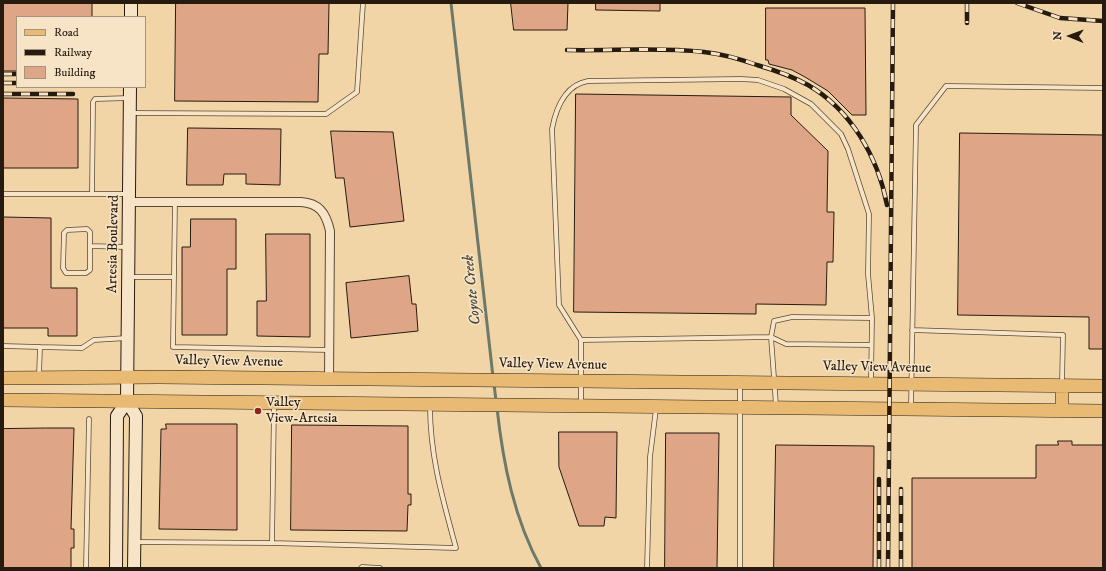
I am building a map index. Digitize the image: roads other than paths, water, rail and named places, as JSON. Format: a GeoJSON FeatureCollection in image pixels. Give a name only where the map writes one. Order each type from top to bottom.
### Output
{"type":"FeatureCollection","features":[{"type":"Feature","properties":{"kind":"main road"},"geometry":{"type":"LineString","coordinates":[[131,3],[131,16]]}},
{"type":"Feature","properties":{"kind":"main road","name":"Artesia Boulevard"},"geometry":{"type":"LineString","coordinates":[[116,568],[117,416],[127,401],[128,378],[130,93]]}},
{"type":"Feature","properties":{"kind":"main road","name":"Valley View Avenue"},"geometry":{"type":"LineString","coordinates":[[3,378],[329,379],[1103,386]]}},
{"type":"Feature","properties":{"kind":"main road"},"geometry":{"type":"LineString","coordinates":[[1062,386],[1062,410]]}},
{"type":"Feature","properties":{"kind":"main road"},"geometry":{"type":"LineString","coordinates":[[3,400],[1103,410]]}},
{"type":"Feature","properties":{"kind":"main road","name":"Artesia Boulevard"},"geometry":{"type":"LineString","coordinates":[[127,401],[136,416],[134,568]]}},
{"type":"Feature","properties":{"kind":"street"},"geometry":{"type":"LineString","coordinates":[[129,198],[175,201],[301,202],[312,203],[324,212],[330,231],[329,379]]}},
{"type":"Feature","properties":{"kind":"lane"},"geometry":{"type":"LineString","coordinates":[[130,113],[326,114],[357,92],[363,3]]}},
{"type":"Feature","properties":{"kind":"lane"},"geometry":{"type":"LineString","coordinates":[[581,406],[581,340],[559,305],[552,129],[555,112],[566,94],[576,85],[588,81],[752,80],[784,89],[811,104],[841,134],[848,149],[869,214],[868,274],[872,318],[871,384]]}},
{"type":"Feature","properties":{"kind":"lane"},"geometry":{"type":"LineString","coordinates":[[911,409],[916,125],[946,86],[1103,88]]}},
{"type":"Feature","properties":{"kind":"lane"},"geometry":{"type":"LineString","coordinates":[[92,194],[93,102],[95,99],[130,93]]}},
{"type":"Feature","properties":{"kind":"lane"},"geometry":{"type":"LineString","coordinates":[[3,194],[92,194],[129,198]]}},
{"type":"Feature","properties":{"kind":"lane"},"geometry":{"type":"LineString","coordinates":[[175,201],[173,347],[329,350]]}},
{"type":"Feature","properties":{"kind":"lane"},"geometry":{"type":"LineString","coordinates":[[88,229],[90,232],[90,246],[90,270],[86,273],[66,273],[63,268],[64,233],[67,230],[88,229]]}},
{"type":"Feature","properties":{"kind":"lane"},"geometry":{"type":"LineString","coordinates":[[90,246],[129,247]]}},
{"type":"Feature","properties":{"kind":"lane"},"geometry":{"type":"LineString","coordinates":[[128,277],[173,277]]}},
{"type":"Feature","properties":{"kind":"lane"},"geometry":{"type":"LineString","coordinates":[[776,408],[771,337],[774,321],[792,317],[872,318]]}},
{"type":"Feature","properties":{"kind":"lane"},"geometry":{"type":"LineString","coordinates":[[912,330],[1063,335],[1062,386]]}},
{"type":"Feature","properties":{"kind":"lane"},"geometry":{"type":"LineString","coordinates":[[581,340],[771,337],[786,344],[871,345]]}},
{"type":"Feature","properties":{"kind":"lane"},"geometry":{"type":"LineString","coordinates":[[3,346],[82,348],[94,340],[128,338]]}},
{"type":"Feature","properties":{"kind":"lane"},"geometry":{"type":"LineString","coordinates":[[39,378],[40,347]]}},
{"type":"Feature","properties":{"kind":"lane"},"geometry":{"type":"LineString","coordinates":[[740,383],[740,568]]}},
{"type":"Feature","properties":{"kind":"lane"},"geometry":{"type":"LineString","coordinates":[[272,543],[274,402]]}},
{"type":"Feature","properties":{"kind":"lane"},"geometry":{"type":"LineString","coordinates":[[134,542],[272,543],[456,548],[435,469],[430,433],[430,403]]}},
{"type":"Feature","properties":{"kind":"lane"},"geometry":{"type":"LineString","coordinates":[[647,568],[650,457],[657,406]]}},
{"type":"Feature","properties":{"kind":"lane"},"geometry":{"type":"LineString","coordinates":[[86,568],[89,419]]}},
{"type":"Feature","properties":{"kind":"lane"},"geometry":{"type":"LineString","coordinates":[[361,568],[380,568]]}},
{"type":"Feature","properties":{"kind":"waterway","name":"Coyote Creek"},"geometry":{"type":"LineString","coordinates":[[451,3],[493,377]]}},
{"type":"Feature","properties":{"kind":"waterway","name":"Coyote Creek"},"geometry":{"type":"LineString","coordinates":[[494,384],[496,401]]}},
{"type":"Feature","properties":{"kind":"waterway","name":"Coyote Creek"},"geometry":{"type":"LineString","coordinates":[[497,408],[506,470],[511,490],[524,530],[541,568]]}},
{"type":"Feature","properties":{"kind":"railway"},"geometry":{"type":"LineString","coordinates":[[888,568],[893,3]]}},
{"type":"Feature","properties":{"kind":"railway"},"geometry":{"type":"LineString","coordinates":[[967,3],[967,23]]}},
{"type":"Feature","properties":{"kind":"railway"},"geometry":{"type":"LineString","coordinates":[[1017,3],[1060,18],[1103,21]]}},
{"type":"Feature","properties":{"kind":"railway"},"geometry":{"type":"LineString","coordinates":[[567,50],[653,49],[711,53],[744,61],[802,82],[823,95],[850,121],[860,136],[877,170],[887,205]]}},
{"type":"Feature","properties":{"kind":"railway"},"geometry":{"type":"LineString","coordinates":[[3,74],[16,74]]}},
{"type":"Feature","properties":{"kind":"railway"},"geometry":{"type":"LineString","coordinates":[[3,83],[16,83]]}},
{"type":"Feature","properties":{"kind":"railway"},"geometry":{"type":"LineString","coordinates":[[3,94],[73,94]]}},
{"type":"Feature","properties":{"kind":"railway"},"geometry":{"type":"LineString","coordinates":[[879,479],[879,568]]}},
{"type":"Feature","properties":{"kind":"railway"},"geometry":{"type":"LineString","coordinates":[[901,489],[901,568]]}},
{"type":"Feature","properties":{"kind":"place","name":"Valley View-Artesia"},"geometry":{"type":"Point","coordinates":[258,411]}}]}
